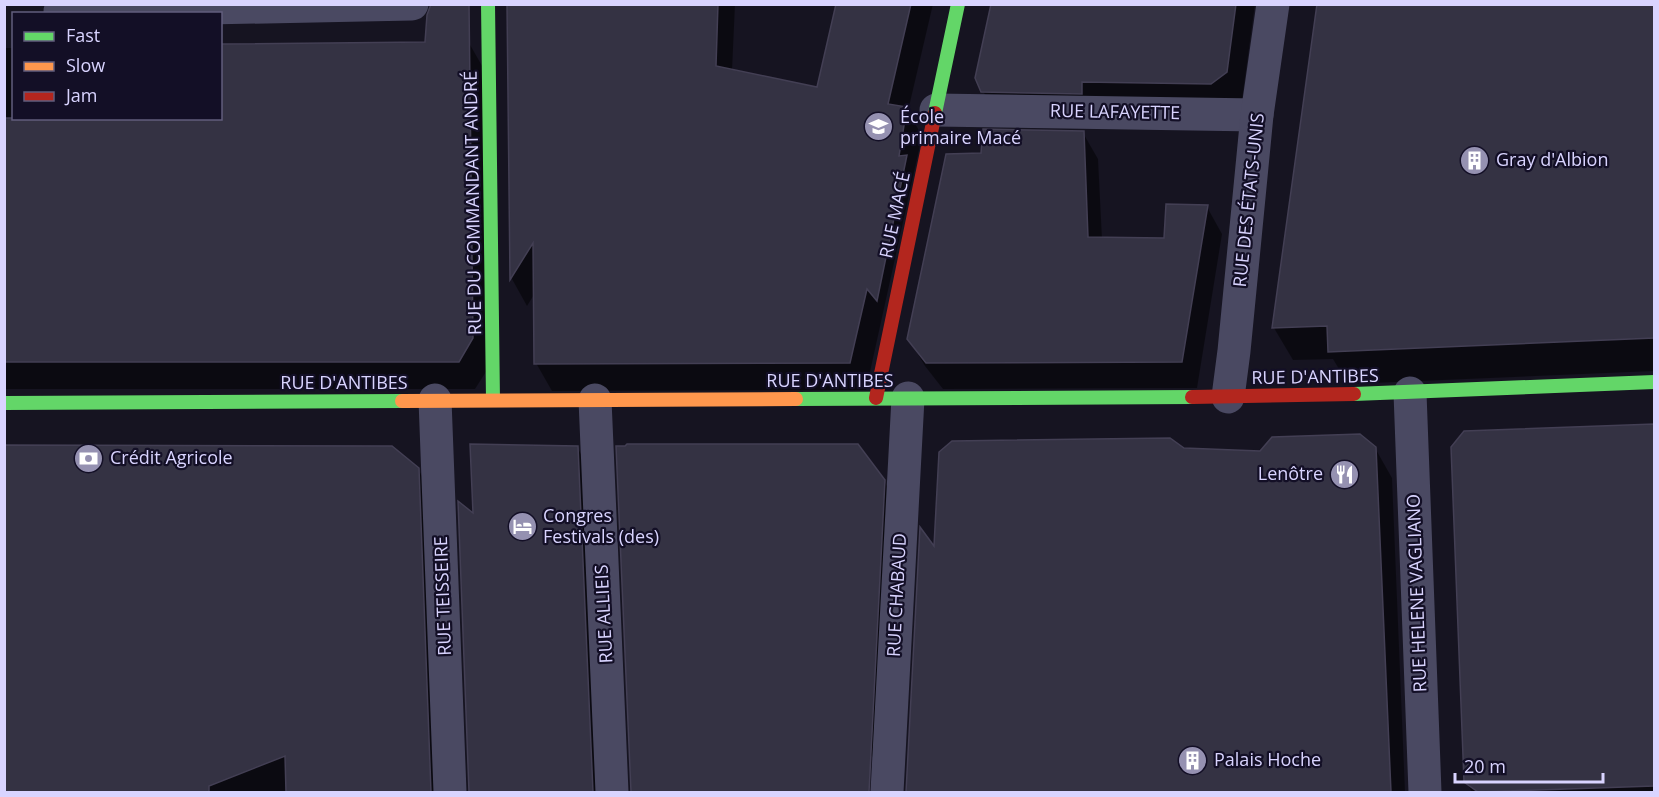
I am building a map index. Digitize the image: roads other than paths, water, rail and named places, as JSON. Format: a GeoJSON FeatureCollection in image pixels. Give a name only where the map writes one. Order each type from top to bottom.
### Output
{"type":"FeatureCollection","features":[{"type":"Feature","properties":{"kind":"street"},"geometry":{"type":"LineString","coordinates":[[60,11],[412,4]]}},
{"type":"Feature","properties":{"kind":"street","name":"RUE DU COMMANDANT ANDRÉ"},"geometry":{"type":"LineString","coordinates":[[488,4],[493,400]]}},
{"type":"Feature","properties":{"kind":"street","name":"RUE MACÉ"},"geometry":{"type":"LineString","coordinates":[[876,398],[958,4]]}},
{"type":"Feature","properties":{"kind":"street","name":"RUE DES ÉTATS-UNIS"},"geometry":{"type":"LineString","coordinates":[[1228,397],[1257,115],[1273,4]]}},
{"type":"Feature","properties":{"kind":"street","name":"RUE LAFAYETTE"},"geometry":{"type":"LineString","coordinates":[[936,110],[1257,115]]}},
{"type":"Feature","properties":{"kind":"street","name":"RUE D'ANTIBES"},"geometry":{"type":"LineString","coordinates":[[4,403],[1228,397],[1410,393],[1654,382]]}},
{"type":"Feature","properties":{"kind":"street","name":"RUE HELENE VAGLIANO"},"geometry":{"type":"LineString","coordinates":[[1410,393],[1425,792]]}},
{"type":"Feature","properties":{"kind":"street","name":"RUE CHABAUD"},"geometry":{"type":"LineString","coordinates":[[887,792],[908,399]]}},
{"type":"Feature","properties":{"kind":"street","name":"RUE TEISSEIRE"},"geometry":{"type":"LineString","coordinates":[[435,400],[450,792]]}},
{"type":"Feature","properties":{"kind":"street","name":"RUE ALLIEIS"},"geometry":{"type":"LineString","coordinates":[[595,400],[612,792]]}},
{"type":"Feature","properties":{"kind":"place","name":"École primaire Macé"},"geometry":{"type":"Point","coordinates":[879,127]}},
{"type":"Feature","properties":{"kind":"place","name":"Gray d'Albion"},"geometry":{"type":"Point","coordinates":[1475,160]}},
{"type":"Feature","properties":{"kind":"place","name":"Crédit Agricole"},"geometry":{"type":"Point","coordinates":[89,458]}},
{"type":"Feature","properties":{"kind":"place","name":"Lenôtre"},"geometry":{"type":"Point","coordinates":[1344,474]}},
{"type":"Feature","properties":{"kind":"place","name":"Congres Festivals (des)"},"geometry":{"type":"Point","coordinates":[522,526]}},
{"type":"Feature","properties":{"kind":"place","name":"Palais Hoche"},"geometry":{"type":"Point","coordinates":[1193,760]}}]}
